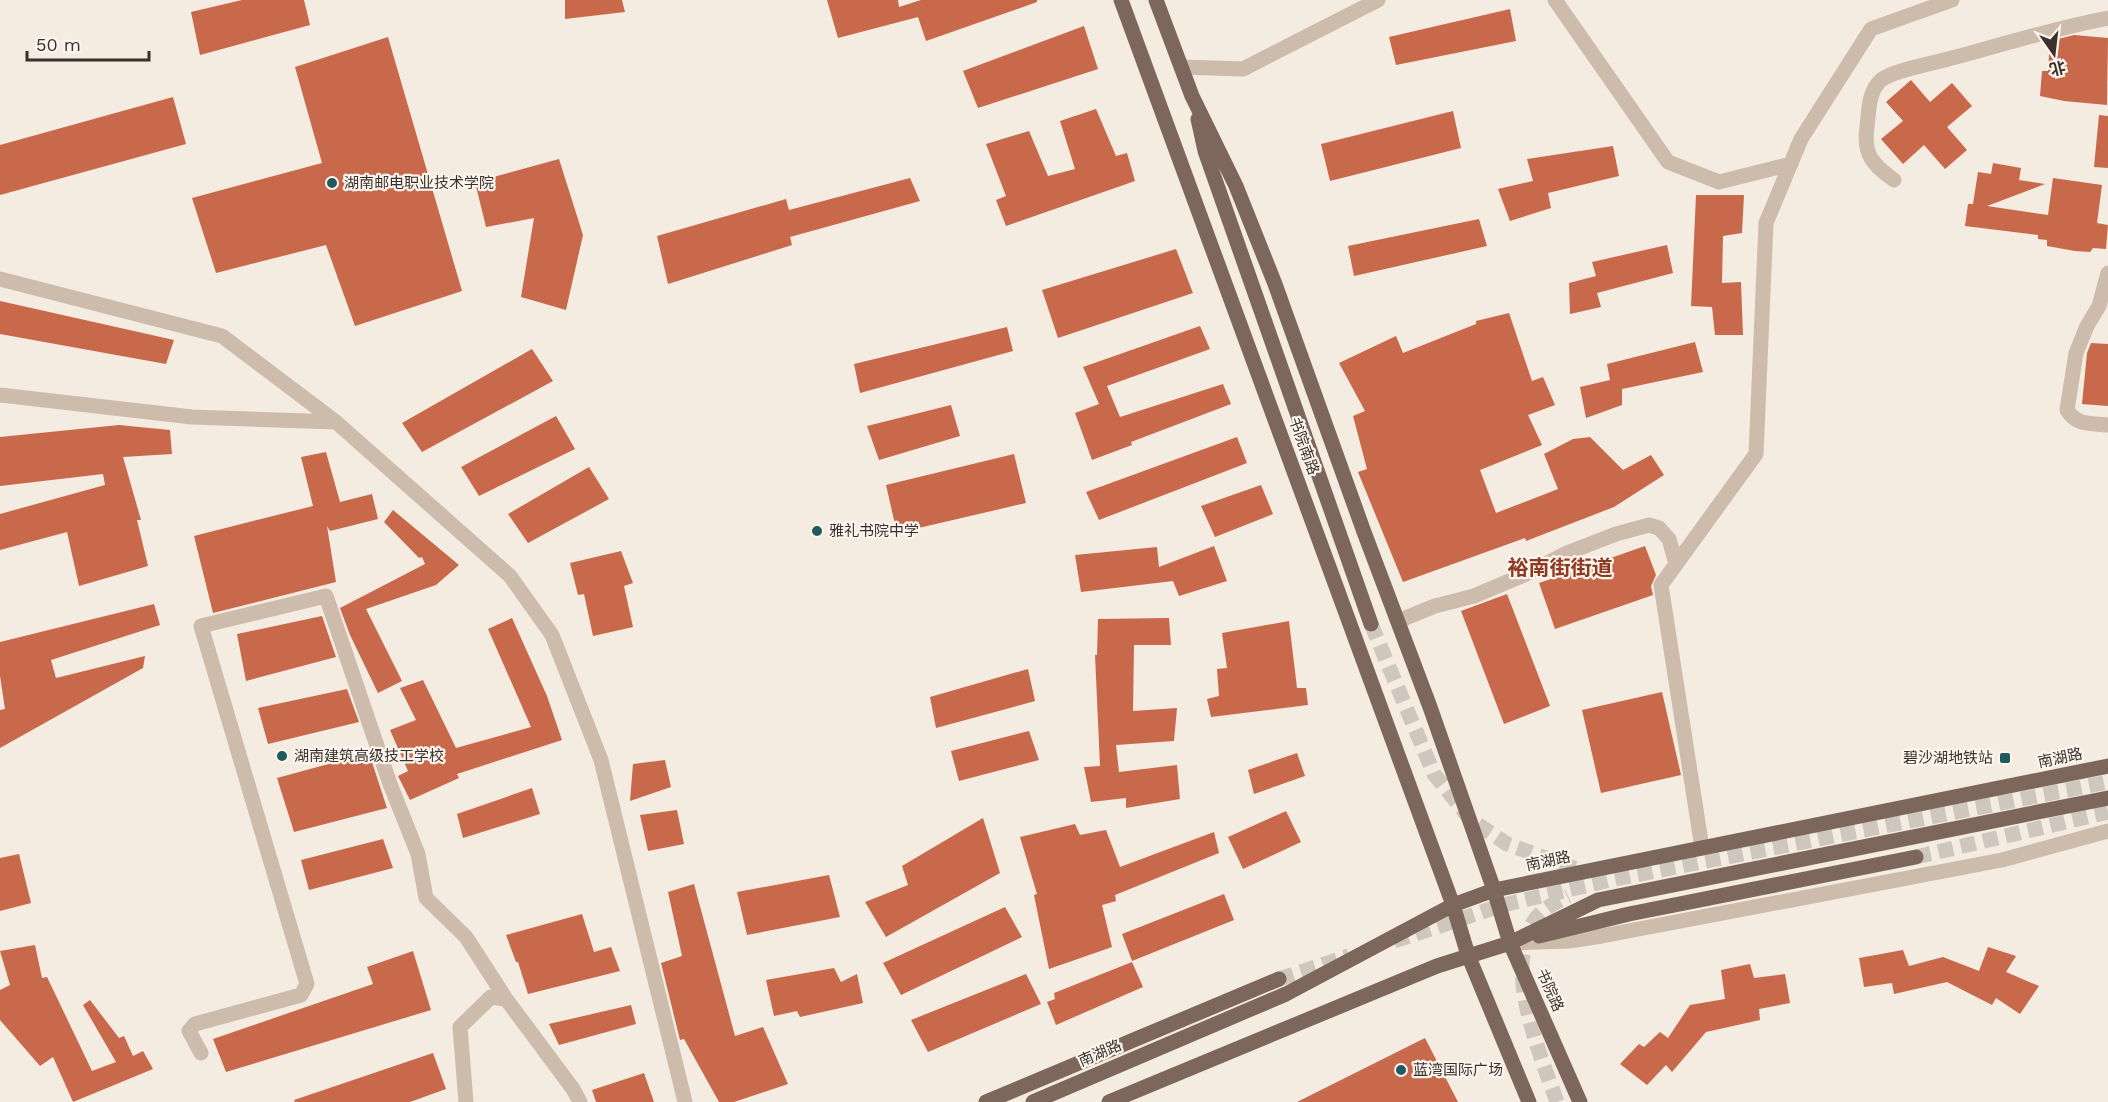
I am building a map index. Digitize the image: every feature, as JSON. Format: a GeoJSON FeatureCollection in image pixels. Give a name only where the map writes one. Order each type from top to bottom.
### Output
{"type":"FeatureCollection","features":[{"type":"Feature","properties":{"kind":"main road","name":"书院南路"},"geometry":{"type":"LineString","coordinates":[[1121,0],[1453,905],[1468,955]]}},
{"type":"Feature","properties":{"kind":"main road","name":"书院南路"},"geometry":{"type":"LineString","coordinates":[[1155,0],[1192,96],[1236,186],[1275,284],[1494,890]]}},
{"type":"Feature","properties":{"kind":"main road"},"geometry":{"type":"LineString","coordinates":[[1192,96],[1205,151],[1371,624]]}},
{"type":"Feature","properties":{"kind":"main road","name":"南湖路"},"geometry":{"type":"LineString","coordinates":[[1032,1102],[1286,994],[1453,905],[1494,890],[2108,766]]}},
{"type":"Feature","properties":{"kind":"main road"},"geometry":{"type":"LineString","coordinates":[[1510,943],[1598,900],[2108,798]]}},
{"type":"Feature","properties":{"kind":"main road"},"geometry":{"type":"LineString","coordinates":[[1109,1102],[1468,955],[1629,914],[1916,857]]}},
{"type":"Feature","properties":{"kind":"main road","name":"书院路"},"geometry":{"type":"LineString","coordinates":[[1494,890],[1510,943],[1580,1102]]}},
{"type":"Feature","properties":{"kind":"main road"},"geometry":{"type":"LineString","coordinates":[[1468,955],[1529,1102]]}},
{"type":"Feature","properties":{"kind":"main road"},"geometry":{"type":"LineString","coordinates":[[986,1102],[1279,979]]}},
{"type":"Feature","properties":{"kind":"street"},"geometry":{"type":"LineString","coordinates":[[1181,67],[1243,69],[1378,0]]}},
{"type":"Feature","properties":{"kind":"street"},"geometry":{"type":"LineString","coordinates":[[1555,0],[1668,162],[1719,182],[1791,164]]}},
{"type":"Feature","properties":{"kind":"street"},"geometry":{"type":"LineString","coordinates":[[1702,848],[1661,585],[1756,454],[1766,223],[1801,139],[1871,29],[1952,0]]}},
{"type":"Feature","properties":{"kind":"street"},"geometry":{"type":"LineString","coordinates":[[1894,180],[1876,167],[1867,151],[1866,136],[1872,92],[1882,79],[1912,68],[2061,27],[2108,18]]}},
{"type":"Feature","properties":{"kind":"street"},"geometry":{"type":"LineString","coordinates":[[2108,273],[2099,306],[2087,326],[2076,353],[2067,410],[2078,422],[2108,425]]}},
{"type":"Feature","properties":{"kind":"street"},"geometry":{"type":"LineString","coordinates":[[0,279],[222,336],[336,422],[510,576],[552,635],[601,760],[685,1102]]}},
{"type":"Feature","properties":{"kind":"street"},"geometry":{"type":"LineString","coordinates":[[0,395],[192,417],[336,422]]}},
{"type":"Feature","properties":{"kind":"street"},"geometry":{"type":"LineString","coordinates":[[1398,621],[1435,606],[1474,596],[1526,574],[1567,553],[1616,534],[1649,525],[1659,528],[1669,539],[1676,564]]}},
{"type":"Feature","properties":{"kind":"street"},"geometry":{"type":"LineString","coordinates":[[201,1053],[189,1031],[195,1024],[301,995],[307,984],[201,626],[326,596],[390,784],[418,854],[426,898],[466,937],[506,999],[573,1089],[580,1102]]}},
{"type":"Feature","properties":{"kind":"street"},"geometry":{"type":"LineString","coordinates":[[1510,943],[1569,941],[1602,936],[2002,860],[2108,831]]}},
{"type":"Feature","properties":{"kind":"street"},"geometry":{"type":"LineString","coordinates":[[466,1102],[460,1027],[491,997],[506,999]]}},
{"type":"Feature","properties":{"kind":"building"},"geometry":{"type":"Polygon","coordinates":[[[242,0],[304,0],[310,25],[200,55],[191,12],[242,0]]]}},
{"type":"Feature","properties":{"kind":"building"},"geometry":{"type":"Polygon","coordinates":[[[565,0],[622,0],[625,12],[565,19],[565,0]]]}},
{"type":"Feature","properties":{"kind":"building"},"geometry":{"type":"Polygon","coordinates":[[[827,0],[898,0],[899,7],[921,0],[1037,0],[1037,2],[926,41],[918,17],[838,38],[827,0]]]}},
{"type":"Feature","properties":{"kind":"building"},"geometry":{"type":"Polygon","coordinates":[[[1510,9],[1516,41],[1396,65],[1389,37],[1510,9]]]}},
{"type":"Feature","properties":{"kind":"building"},"geometry":{"type":"Polygon","coordinates":[[[1084,26],[1098,69],[978,108],[963,71],[1084,26]]]}},
{"type":"Feature","properties":{"kind":"building"},"geometry":{"type":"Polygon","coordinates":[[[2074,35],[2108,38],[2107,105],[2040,96],[2042,71],[2048,71],[2050,41],[2074,35]]]}},
{"type":"Feature","properties":{"kind":"building"},"geometry":{"type":"Polygon","coordinates":[[[388,37],[462,291],[355,326],[326,245],[216,273],[192,198],[322,163],[295,67],[388,37]]]}},
{"type":"Feature","properties":{"kind":"building"},"geometry":{"type":"Polygon","coordinates":[[[1911,80],[1930,102],[1952,83],[1972,106],[1947,127],[1967,150],[1945,169],[1924,145],[1903,164],[1881,139],[1903,121],[1886,102],[1911,80]]]}},
{"type":"Feature","properties":{"kind":"building"},"geometry":{"type":"Polygon","coordinates":[[[173,97],[186,144],[0,195],[0,145],[173,97]]]}},
{"type":"Feature","properties":{"kind":"building"},"geometry":{"type":"Polygon","coordinates":[[[1096,109],[1116,156],[1127,153],[1135,181],[1006,226],[996,200],[1006,196],[986,144],[1029,131],[1048,176],[1075,169],[1060,121],[1096,109]]]}},
{"type":"Feature","properties":{"kind":"building"},"geometry":{"type":"Polygon","coordinates":[[[1453,111],[1461,148],[1330,181],[1321,144],[1453,111]]]}},
{"type":"Feature","properties":{"kind":"building"},"geometry":{"type":"Polygon","coordinates":[[[2099,115],[2108,116],[2108,168],[2094,167],[2099,115]]]}},
{"type":"Feature","properties":{"kind":"building"},"geometry":{"type":"Polygon","coordinates":[[[1613,146],[1619,176],[1548,193],[1551,208],[1510,221],[1498,189],[1533,181],[1527,159],[1613,146]]]}},
{"type":"Feature","properties":{"kind":"building"},"geometry":{"type":"Polygon","coordinates":[[[559,159],[583,235],[566,310],[521,297],[534,218],[486,227],[475,182],[559,159]]]}},
{"type":"Feature","properties":{"kind":"building"},"geometry":{"type":"Polygon","coordinates":[[[1993,163],[2021,168],[2019,180],[2045,184],[1987,206],[2048,215],[2053,178],[2102,185],[2097,223],[2108,225],[2106,249],[2093,248],[2090,252],[2075,251],[2047,246],[2047,240],[2038,239],[2038,235],[1965,226],[1968,204],[1973,204],[1978,172],[1991,174],[1993,163]]]}},
{"type":"Feature","properties":{"kind":"building"},"geometry":{"type":"Polygon","coordinates":[[[910,178],[920,201],[790,237],[792,245],[668,284],[657,236],[786,199],[789,210],[910,178]]]}},
{"type":"Feature","properties":{"kind":"building"},"geometry":{"type":"Polygon","coordinates":[[[1696,195],[1744,195],[1742,233],[1723,236],[1722,283],[1741,282],[1743,335],[1715,335],[1712,307],[1691,306],[1696,195]]]}},
{"type":"Feature","properties":{"kind":"building"},"geometry":{"type":"Polygon","coordinates":[[[1479,219],[1487,246],[1354,276],[1348,246],[1479,219]]]}},
{"type":"Feature","properties":{"kind":"building"},"geometry":{"type":"Polygon","coordinates":[[[1667,245],[1673,273],[1597,293],[1601,307],[1570,314],[1569,283],[1596,276],[1592,262],[1667,245]]]}},
{"type":"Feature","properties":{"kind":"building"},"geometry":{"type":"Polygon","coordinates":[[[1176,249],[1193,293],[1058,338],[1042,290],[1176,249]]]}},
{"type":"Feature","properties":{"kind":"building"},"geometry":{"type":"Polygon","coordinates":[[[0,301],[174,340],[166,364],[0,334],[0,301]]]}},
{"type":"Feature","properties":{"kind":"building"},"geometry":{"type":"Polygon","coordinates":[[[1509,313],[1532,381],[1543,377],[1555,405],[1528,415],[1542,445],[1480,470],[1496,513],[1558,489],[1544,454],[1573,439],[1590,437],[1623,470],[1651,455],[1664,475],[1614,507],[1526,541],[1525,538],[1403,582],[1358,472],[1367,469],[1353,416],[1365,411],[1339,363],[1396,336],[1403,353],[1476,324],[1476,321],[1509,313]]]}},
{"type":"Feature","properties":{"kind":"building"},"geometry":{"type":"Polygon","coordinates":[[[1200,326],[1210,349],[1107,386],[1120,417],[1223,384],[1231,404],[1131,442],[1132,445],[1092,460],[1075,413],[1099,404],[1083,367],[1200,326]]]}},
{"type":"Feature","properties":{"kind":"building"},"geometry":{"type":"Polygon","coordinates":[[[1007,327],[1013,351],[860,393],[854,364],[1007,327]]]}},
{"type":"Feature","properties":{"kind":"building"},"geometry":{"type":"Polygon","coordinates":[[[1695,342],[1703,372],[1622,389],[1622,405],[1586,418],[1580,387],[1610,380],[1607,364],[1695,342]]]}},
{"type":"Feature","properties":{"kind":"building"},"geometry":{"type":"Polygon","coordinates":[[[2091,343],[2108,344],[2108,406],[2082,404],[2087,353],[2091,343]]]}},
{"type":"Feature","properties":{"kind":"building"},"geometry":{"type":"Polygon","coordinates":[[[532,349],[553,381],[422,452],[402,423],[532,349]]]}},
{"type":"Feature","properties":{"kind":"building"},"geometry":{"type":"Polygon","coordinates":[[[951,405],[960,436],[879,460],[867,426],[951,405]]]}},
{"type":"Feature","properties":{"kind":"building"},"geometry":{"type":"Polygon","coordinates":[[[556,416],[575,449],[479,496],[461,467],[556,416]]]}},
{"type":"Feature","properties":{"kind":"building"},"geometry":{"type":"Polygon","coordinates":[[[119,425],[170,430],[172,454],[123,457],[141,520],[137,520],[148,566],[79,586],[67,532],[0,550],[0,514],[105,485],[103,474],[0,486],[0,437],[119,425]]]}},
{"type":"Feature","properties":{"kind":"building"},"geometry":{"type":"Polygon","coordinates":[[[1237,437],[1247,463],[1099,520],[1086,492],[1237,437]]]}},
{"type":"Feature","properties":{"kind":"building"},"geometry":{"type":"Polygon","coordinates":[[[326,452],[340,502],[372,494],[378,519],[330,531],[327,526],[336,582],[213,613],[194,536],[313,506],[301,457],[326,452]]]}},
{"type":"Feature","properties":{"kind":"building"},"geometry":{"type":"Polygon","coordinates":[[[1014,454],[1026,503],[897,533],[886,485],[1014,454]]]}},
{"type":"Feature","properties":{"kind":"building"},"geometry":{"type":"Polygon","coordinates":[[[589,467],[609,499],[528,543],[508,514],[589,467]]]}},
{"type":"Feature","properties":{"kind":"building"},"geometry":{"type":"Polygon","coordinates":[[[1261,485],[1273,514],[1215,537],[1201,506],[1261,485]]]}},
{"type":"Feature","properties":{"kind":"building"},"geometry":{"type":"Polygon","coordinates":[[[393,510],[459,565],[436,585],[366,609],[402,681],[378,693],[350,635],[340,608],[425,564],[422,557],[419,558],[384,522],[393,510]]]}},
{"type":"Feature","properties":{"kind":"building"},"geometry":{"type":"Polygon","coordinates":[[[1214,546],[1227,581],[1179,596],[1173,581],[1081,592],[1075,555],[1157,547],[1159,567],[1214,546]]]}},
{"type":"Feature","properties":{"kind":"building"},"geometry":{"type":"Polygon","coordinates":[[[1645,546],[1656,575],[1651,586],[1653,595],[1555,629],[1539,583],[1645,546]]]}},
{"type":"Feature","properties":{"kind":"building"},"geometry":{"type":"Polygon","coordinates":[[[621,551],[633,583],[624,586],[633,627],[593,636],[584,594],[578,595],[570,563],[621,551]]]}},
{"type":"Feature","properties":{"kind":"building"},"geometry":{"type":"Polygon","coordinates":[[[1507,594],[1550,706],[1504,724],[1461,611],[1507,594]]]}},
{"type":"Feature","properties":{"kind":"building"},"geometry":{"type":"Polygon","coordinates":[[[154,604],[160,625],[51,660],[56,678],[145,656],[143,668],[0,748],[0,710],[5,709],[0,676],[0,642],[154,604]]]}},
{"type":"Feature","properties":{"kind":"building"},"geometry":{"type":"Polygon","coordinates":[[[322,616],[336,657],[246,681],[237,634],[322,616]]]}},
{"type":"Feature","properties":{"kind":"building"},"geometry":{"type":"Polygon","coordinates":[[[512,618],[547,696],[562,740],[457,774],[459,778],[410,800],[398,776],[408,771],[390,730],[416,720],[400,688],[423,680],[456,748],[531,727],[488,629],[512,618]]]}},
{"type":"Feature","properties":{"kind":"building"},"geometry":{"type":"Polygon","coordinates":[[[1169,618],[1171,645],[1134,645],[1133,711],[1177,708],[1174,741],[1116,745],[1119,772],[1177,765],[1180,799],[1126,808],[1126,798],[1091,802],[1084,767],[1100,766],[1095,655],[1097,655],[1098,619],[1169,618]]]}},
{"type":"Feature","properties":{"kind":"building"},"geometry":{"type":"Polygon","coordinates":[[[1289,621],[1297,688],[1306,688],[1308,705],[1211,717],[1207,699],[1219,696],[1217,669],[1227,668],[1222,633],[1289,621]]]}},
{"type":"Feature","properties":{"kind":"building"},"geometry":{"type":"Polygon","coordinates":[[[1028,669],[1035,701],[936,728],[930,697],[1028,669]]]}},
{"type":"Feature","properties":{"kind":"building"},"geometry":{"type":"Polygon","coordinates":[[[347,689],[359,722],[268,744],[258,708],[347,689]]]}},
{"type":"Feature","properties":{"kind":"building"},"geometry":{"type":"Polygon","coordinates":[[[1662,692],[1681,775],[1601,793],[1582,710],[1662,692]]]}},
{"type":"Feature","properties":{"kind":"building"},"geometry":{"type":"Polygon","coordinates":[[[1029,731],[1039,760],[959,781],[951,751],[1029,731]]]}},
{"type":"Feature","properties":{"kind":"building"},"geometry":{"type":"Polygon","coordinates":[[[369,753],[387,808],[294,832],[277,778],[369,753]]]}},
{"type":"Feature","properties":{"kind":"building"},"geometry":{"type":"Polygon","coordinates":[[[1297,753],[1305,776],[1254,794],[1248,770],[1297,753]]]}},
{"type":"Feature","properties":{"kind":"building"},"geometry":{"type":"Polygon","coordinates":[[[665,760],[671,787],[630,801],[633,764],[665,760]]]}},
{"type":"Feature","properties":{"kind":"building"},"geometry":{"type":"Polygon","coordinates":[[[532,788],[540,814],[463,838],[457,814],[532,788]]]}},
{"type":"Feature","properties":{"kind":"building"},"geometry":{"type":"Polygon","coordinates":[[[677,810],[684,844],[648,851],[640,815],[677,810]]]}},
{"type":"Feature","properties":{"kind":"building"},"geometry":{"type":"Polygon","coordinates":[[[1286,811],[1301,842],[1243,869],[1228,837],[1286,811]]]}},
{"type":"Feature","properties":{"kind":"building"},"geometry":{"type":"Polygon","coordinates":[[[983,818],[1000,873],[886,937],[865,902],[908,885],[902,866],[983,818]]]}},
{"type":"Feature","properties":{"kind":"building"},"geometry":{"type":"Polygon","coordinates":[[[1075,824],[1080,835],[1106,830],[1120,867],[1214,832],[1219,853],[1115,895],[1116,901],[1102,905],[1112,947],[1049,969],[1034,895],[1037,894],[1020,837],[1075,824]]]}},
{"type":"Feature","properties":{"kind":"building"},"geometry":{"type":"Polygon","coordinates":[[[383,839],[393,868],[309,890],[301,860],[383,839]]]}},
{"type":"Feature","properties":{"kind":"building"},"geometry":{"type":"Polygon","coordinates":[[[19,854],[31,903],[0,911],[0,858],[19,854]]]}},
{"type":"Feature","properties":{"kind":"building"},"geometry":{"type":"Polygon","coordinates":[[[829,875],[840,917],[747,935],[737,892],[829,875]]]}},
{"type":"Feature","properties":{"kind":"building"},"geometry":{"type":"Polygon","coordinates":[[[694,884],[735,1036],[763,1027],[788,1084],[734,1102],[719,1102],[684,1039],[680,1040],[661,963],[682,956],[668,892],[694,884]]]}},
{"type":"Feature","properties":{"kind":"building"},"geometry":{"type":"Polygon","coordinates":[[[1224,894],[1234,920],[1132,961],[1122,934],[1224,894]]]}},
{"type":"Feature","properties":{"kind":"building"},"geometry":{"type":"Polygon","coordinates":[[[1005,907],[1022,937],[901,995],[883,963],[1005,907]]]}},
{"type":"Feature","properties":{"kind":"building"},"geometry":{"type":"Polygon","coordinates":[[[582,914],[594,952],[611,947],[620,971],[528,994],[518,962],[516,962],[506,935],[582,914]]]}},
{"type":"Feature","properties":{"kind":"building"},"geometry":{"type":"Polygon","coordinates":[[[35,945],[42,978],[47,977],[92,1071],[116,1062],[83,1005],[90,1000],[119,1038],[124,1036],[133,1056],[143,1051],[153,1069],[73,1102],[53,1057],[40,1066],[0,1020],[0,990],[10,985],[0,951],[35,945]]]}},
{"type":"Feature","properties":{"kind":"building"},"geometry":{"type":"Polygon","coordinates":[[[1988,947],[2016,956],[2006,972],[2039,986],[2020,1014],[1996,998],[1992,1005],[1947,982],[1894,994],[1892,983],[1864,987],[1859,958],[1903,950],[1909,966],[1943,957],[1979,971],[1988,947]]]}},
{"type":"Feature","properties":{"kind":"building"},"geometry":{"type":"Polygon","coordinates":[[[413,951],[431,1010],[226,1072],[213,1039],[373,984],[367,967],[413,951]]]}},
{"type":"Feature","properties":{"kind":"building"},"geometry":{"type":"Polygon","coordinates":[[[1132,962],[1143,987],[1056,1025],[1047,1002],[1055,999],[1054,993],[1132,962]]]}},
{"type":"Feature","properties":{"kind":"building"},"geometry":{"type":"Polygon","coordinates":[[[1750,964],[1754,978],[1785,974],[1790,1003],[1759,1009],[1760,1020],[1706,1032],[1672,1072],[1666,1065],[1647,1085],[1620,1064],[1639,1044],[1644,1047],[1660,1032],[1668,1038],[1690,1005],[1725,999],[1721,970],[1750,964]]]}},
{"type":"Feature","properties":{"kind":"building"},"geometry":{"type":"Polygon","coordinates":[[[834,968],[841,982],[857,974],[863,1003],[800,1017],[797,1011],[774,1016],[766,980],[834,968]]]}},
{"type":"Feature","properties":{"kind":"building"},"geometry":{"type":"Polygon","coordinates":[[[1026,974],[1041,1004],[928,1052],[911,1020],[1026,974]]]}},
{"type":"Feature","properties":{"kind":"building"},"geometry":{"type":"Polygon","coordinates":[[[631,1005],[636,1024],[559,1045],[549,1024],[631,1005]]]}},
{"type":"Feature","properties":{"kind":"building","name":"蓝湾国际广场"},"geometry":{"type":"Polygon","coordinates":[[[1425,1038],[1458,1102],[1297,1102],[1425,1038]]]}},
{"type":"Feature","properties":{"kind":"building"},"geometry":{"type":"Polygon","coordinates":[[[433,1053],[446,1089],[410,1102],[295,1102],[294,1100],[433,1053]]]}},
{"type":"Feature","properties":{"kind":"building"},"geometry":{"type":"Polygon","coordinates":[[[644,1073],[654,1102],[596,1102],[592,1090],[644,1073]]]}},
{"type":"Feature","properties":{"kind":"tunnel"},"geometry":{"type":"LineString","coordinates":[[1371,624],[1434,774],[1470,819],[1507,844],[1587,873]]}},
{"type":"Feature","properties":{"kind":"tunnel"},"geometry":{"type":"LineString","coordinates":[[1394,941],[1503,905],[1610,880],[2108,782]]}},
{"type":"Feature","properties":{"kind":"tunnel"},"geometry":{"type":"LineString","coordinates":[[1916,857],[2108,812]]}},
{"type":"Feature","properties":{"kind":"tunnel"},"geometry":{"type":"LineString","coordinates":[[1557,1102],[1534,1037],[1528,1013],[1522,965],[1525,943],[1535,919],[1553,904],[1568,896]]}},
{"type":"Feature","properties":{"kind":"tunnel"},"geometry":{"type":"LineString","coordinates":[[1279,979],[1349,956]]}},
{"type":"Feature","properties":{"kind":"place","name":"湖南邮电职业技术学院"},"geometry":{"type":"Point","coordinates":[332,183]}},
{"type":"Feature","properties":{"kind":"place","name":"雅礼书院中学"},"geometry":{"type":"Point","coordinates":[817,531]}},
{"type":"Feature","properties":{"kind":"place","name":"湖南建筑高级技工学校"},"geometry":{"type":"Point","coordinates":[282,756]}},
{"type":"Feature","properties":{"kind":"place","name":"碧沙湖地铁站"},"geometry":{"type":"Point","coordinates":[2005,758]}},
{"type":"Feature","properties":{"kind":"place","name":"蓝湾国际广场"},"geometry":{"type":"Point","coordinates":[1401,1070]}},
{"type":"Feature","properties":{"kind":"district","name":"裕南街街道"},"geometry":{"type":"Point","coordinates":[1560,567]}}]}
